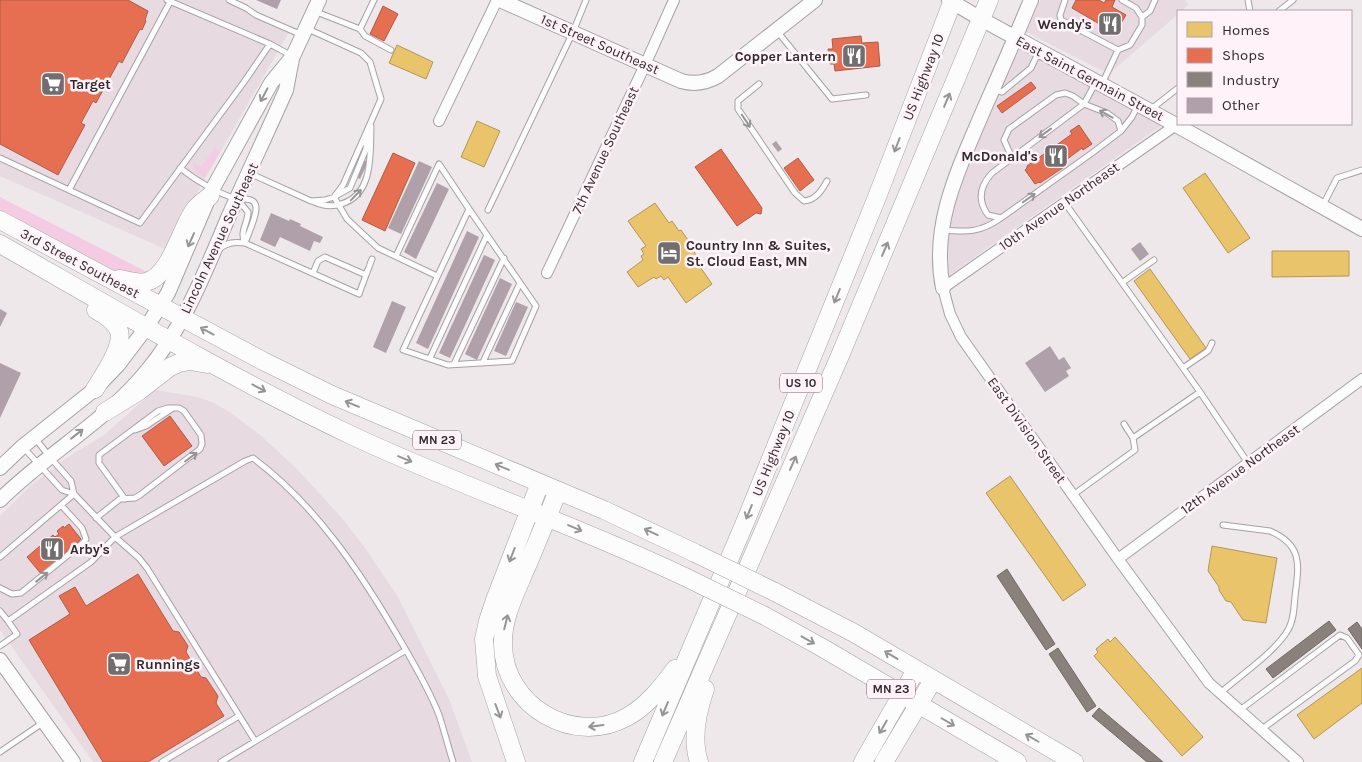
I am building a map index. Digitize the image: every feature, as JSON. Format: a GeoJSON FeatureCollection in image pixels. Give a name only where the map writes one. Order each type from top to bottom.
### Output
{"type":"FeatureCollection","features":[{"type":"Feature","properties":{"kind":"highway","name":"US 10"},"geometry":{"type":"LineString","coordinates":[[981,19],[989,0]]}},
{"type":"Feature","properties":{"kind":"highway","name":"US Highway 10"},"geometry":{"type":"LineString","coordinates":[[643,762],[709,607],[877,197],[951,1]]}},
{"type":"Feature","properties":{"kind":"highway","name":"US Highway 10"},"geometry":{"type":"LineString","coordinates":[[663,762],[839,358],[981,19]]}},
{"type":"Feature","properties":{"kind":"highway"},"geometry":{"type":"LineString","coordinates":[[111,279],[144,282],[152,280],[169,260],[186,224],[196,208],[211,193]]}},
{"type":"Feature","properties":{"kind":"highway","name":"3rd Street Southeast"},"geometry":{"type":"LineString","coordinates":[[0,220],[160,306]]}},
{"type":"Feature","properties":{"kind":"highway","name":"3rd Street Southeast"},"geometry":{"type":"LineString","coordinates":[[0,244],[146,328]]}},
{"type":"Feature","properties":{"kind":"highway"},"geometry":{"type":"LineString","coordinates":[[24,257],[42,278],[108,317],[116,326],[120,338],[114,356],[95,389]]}},
{"type":"Feature","properties":{"kind":"highway","name":"MN 23"},"geometry":{"type":"LineString","coordinates":[[160,306],[332,395],[540,483],[695,552],[774,591],[854,633],[1074,762]]}},
{"type":"Feature","properties":{"kind":"highway","name":"MN 23"},"geometry":{"type":"LineString","coordinates":[[146,328],[321,420],[390,452],[685,576],[765,616],[821,647],[1017,762]]}},
{"type":"Feature","properties":{"kind":"highway"},"geometry":{"type":"LineString","coordinates":[[105,412],[139,391],[170,367],[179,363],[199,362],[226,370]]}},
{"type":"Feature","properties":{"kind":"highway"},"geometry":{"type":"LineString","coordinates":[[516,762],[487,676],[484,639],[495,600],[540,483]]}},
{"type":"Feature","properties":{"kind":"highway"},"geometry":{"type":"LineString","coordinates":[[558,491],[515,595],[504,628],[503,642],[506,669],[511,679],[527,702],[545,716],[566,724],[591,727],[627,717],[649,701],[668,679],[709,607]]}},
{"type":"Feature","properties":{"kind":"highway"},"geometry":{"type":"LineString","coordinates":[[699,762],[696,739],[700,702],[737,593]]}},
{"type":"Feature","properties":{"kind":"highway"},"geometry":{"type":"LineString","coordinates":[[863,762],[916,670]]}},
{"type":"Feature","properties":{"kind":"highway"},"geometry":{"type":"LineString","coordinates":[[884,762],[933,680]]}},
{"type":"Feature","properties":{"kind":"street","name":"1st Street Southeast"},"geometry":{"type":"LineString","coordinates":[[499,0],[681,81],[690,83],[701,83],[718,76],[776,30]]}},
{"type":"Feature","properties":{"kind":"street"},"geometry":{"type":"LineString","coordinates":[[439,121],[499,0]]}},
{"type":"Feature","properties":{"kind":"street","name":"7th Avenue Southeast"},"geometry":{"type":"LineString","coordinates":[[547,272],[674,0]]}},
{"type":"Feature","properties":{"kind":"street","name":"East Division Street"},"geometry":{"type":"LineString","coordinates":[[1031,0],[951,189],[941,230],[939,264],[950,314],[961,337],[1118,559],[1209,683],[1298,762]]}},
{"type":"Feature","properties":{"kind":"street","name":"East Saint Germain Street"},"geometry":{"type":"LineString","coordinates":[[951,1],[1362,229]]}},
{"type":"Feature","properties":{"kind":"street"},"geometry":{"type":"LineString","coordinates":[[776,30],[809,2]]}},
{"type":"Feature","properties":{"kind":"street","name":"Lincoln Avenue Southeast"},"geometry":{"type":"LineString","coordinates":[[0,500],[44,461],[105,412],[145,373],[169,340],[191,304],[286,90],[293,56],[316,5]]}},
{"type":"Feature","properties":{"kind":"street","name":"Lincoln Avenue Southeast"},"geometry":{"type":"LineString","coordinates":[[0,468],[22,447],[95,389],[118,365],[146,328],[160,306],[211,193],[271,83],[293,56]]}},
{"type":"Feature","properties":{"kind":"street","name":"10th Avenue Northeast"},"geometry":{"type":"LineString","coordinates":[[943,288],[1176,125]]}},
{"type":"Feature","properties":{"kind":"street","name":"12th Avenue Northeast"},"geometry":{"type":"LineString","coordinates":[[1118,559],[1362,379]]}},
{"type":"Feature","properties":{"kind":"street"},"geometry":{"type":"LineString","coordinates":[[0,660],[73,762]]}},
{"type":"Feature","properties":{"kind":"lane"},"geometry":{"type":"LineString","coordinates":[[229,0],[256,15],[361,53],[370,62],[380,99],[371,122],[343,185],[334,197],[312,201]]}},
{"type":"Feature","properties":{"kind":"lane"},"geometry":{"type":"LineString","coordinates":[[360,29],[374,0]]}},
{"type":"Feature","properties":{"kind":"lane"},"geometry":{"type":"LineString","coordinates":[[488,210],[573,32],[586,0]]}},
{"type":"Feature","properties":{"kind":"lane"},"geometry":{"type":"LineString","coordinates":[[1065,0],[1060,15],[1061,20],[1118,50]]}},
{"type":"Feature","properties":{"kind":"lane"},"geometry":{"type":"LineString","coordinates":[[1001,218],[988,215],[981,206],[980,194],[985,181],[1012,158],[1084,104],[1099,83],[1118,50],[1130,45],[1142,25],[1142,16],[1136,8],[1122,0]]}},
{"type":"Feature","properties":{"kind":"lane"},"geometry":{"type":"LineString","coordinates":[[1142,16],[1150,11],[1155,0]]}},
{"type":"Feature","properties":{"kind":"lane"},"geometry":{"type":"LineString","coordinates":[[1280,10],[1293,0]]}},
{"type":"Feature","properties":{"kind":"lane"},"geometry":{"type":"LineString","coordinates":[[69,190],[168,1],[270,44],[293,56]]}},
{"type":"Feature","properties":{"kind":"lane"},"geometry":{"type":"LineString","coordinates":[[316,5],[360,29],[365,36],[391,50]]}},
{"type":"Feature","properties":{"kind":"lane"},"geometry":{"type":"LineString","coordinates":[[776,30],[832,98],[866,95]]}},
{"type":"Feature","properties":{"kind":"lane"},"geometry":{"type":"LineString","coordinates":[[0,158],[140,222],[270,44]]}},
{"type":"Feature","properties":{"kind":"lane"},"geometry":{"type":"LineString","coordinates":[[993,90],[1002,92],[1031,68],[1039,51]]}},
{"type":"Feature","properties":{"kind":"lane"},"geometry":{"type":"LineString","coordinates":[[759,84],[738,102],[738,109],[795,193],[804,201],[810,200],[820,192],[827,181]]}},
{"type":"Feature","properties":{"kind":"lane"},"geometry":{"type":"LineString","coordinates":[[941,230],[981,230],[1001,218],[1122,131],[1132,117],[1144,107],[1177,89]]}},
{"type":"Feature","properties":{"kind":"lane"},"geometry":{"type":"LineString","coordinates":[[1012,158],[1004,140],[1009,129],[1056,95],[1065,94],[1073,96],[1084,104],[1107,113],[1118,121],[1122,131]]}},
{"type":"Feature","properties":{"kind":"lane"},"geometry":{"type":"LineString","coordinates":[[249,173],[321,205],[339,205],[354,199],[360,191],[369,170],[371,122]]}},
{"type":"Feature","properties":{"kind":"lane"},"geometry":{"type":"LineString","coordinates":[[396,256],[439,164],[536,306],[512,360],[448,364],[403,350],[469,208]]}},
{"type":"Feature","properties":{"kind":"lane"},"geometry":{"type":"LineString","coordinates":[[180,168],[211,193],[237,199],[248,198],[254,201],[256,212],[246,244]]}},
{"type":"Feature","properties":{"kind":"lane"},"geometry":{"type":"LineString","coordinates":[[1322,206],[1337,178],[1362,170]]}},
{"type":"Feature","properties":{"kind":"lane"},"geometry":{"type":"LineString","coordinates":[[334,197],[347,219],[378,248],[437,276]]}},
{"type":"Feature","properties":{"kind":"lane"},"geometry":{"type":"LineString","coordinates":[[237,199],[248,212],[243,231],[243,238],[246,244]]}},
{"type":"Feature","properties":{"kind":"lane"},"geometry":{"type":"LineString","coordinates":[[1064,203],[1123,282],[1248,463]]}},
{"type":"Feature","properties":{"kind":"lane"},"geometry":{"type":"LineString","coordinates":[[430,358],[487,235]]}},
{"type":"Feature","properties":{"kind":"lane"},"geometry":{"type":"LineString","coordinates":[[213,254],[227,243],[246,244],[359,294],[372,260]]}},
{"type":"Feature","properties":{"kind":"lane"},"geometry":{"type":"LineString","coordinates":[[313,273],[318,262],[325,257],[366,275]]}},
{"type":"Feature","properties":{"kind":"lane"},"geometry":{"type":"LineString","coordinates":[[454,364],[504,258]]}},
{"type":"Feature","properties":{"kind":"lane"},"geometry":{"type":"LineString","coordinates":[[1123,282],[1154,260]]}},
{"type":"Feature","properties":{"kind":"lane"},"geometry":{"type":"LineString","coordinates":[[483,362],[520,283]]}},
{"type":"Feature","properties":{"kind":"lane"},"geometry":{"type":"LineString","coordinates":[[1183,368],[1208,351],[1212,343]]}},
{"type":"Feature","properties":{"kind":"lane"},"geometry":{"type":"LineString","coordinates":[[1133,438],[1200,392]]}},
{"type":"Feature","properties":{"kind":"lane"},"geometry":{"type":"LineString","coordinates":[[96,518],[116,502],[135,498],[197,453],[202,444],[201,435],[184,411],[179,408],[173,408],[158,411],[99,455],[98,460],[125,499]]}},
{"type":"Feature","properties":{"kind":"lane"},"geometry":{"type":"LineString","coordinates":[[1073,495],[1135,450],[1133,438],[1124,424]]}},
{"type":"Feature","properties":{"kind":"lane"},"geometry":{"type":"LineString","coordinates":[[35,437],[44,461],[62,490],[74,494],[114,537],[139,558],[147,568],[255,742]]}},
{"type":"Feature","properties":{"kind":"lane"},"geometry":{"type":"LineString","coordinates":[[22,447],[71,481],[74,494]]}},
{"type":"Feature","properties":{"kind":"lane"},"geometry":{"type":"LineString","coordinates":[[8,621],[91,562],[114,537],[253,458],[276,476],[315,516],[366,582],[406,650],[436,709],[453,762]]}},
{"type":"Feature","properties":{"kind":"lane"},"geometry":{"type":"LineString","coordinates":[[0,557],[74,494]]}},
{"type":"Feature","properties":{"kind":"lane"},"geometry":{"type":"LineString","coordinates":[[0,588],[12,594],[21,593],[86,539],[82,528],[61,505]]}},
{"type":"Feature","properties":{"kind":"lane"},"geometry":{"type":"LineString","coordinates":[[1220,693],[1269,652],[1288,630],[1292,619],[1299,565],[1296,552],[1288,541],[1277,534],[1270,531],[1223,526]]}},
{"type":"Feature","properties":{"kind":"lane"},"geometry":{"type":"LineString","coordinates":[[0,610],[17,634],[0,646]]}},
{"type":"Feature","properties":{"kind":"lane"},"geometry":{"type":"LineString","coordinates":[[1240,710],[1340,635],[1347,638],[1359,655],[1355,661],[1262,729]]}},
{"type":"Feature","properties":{"kind":"lane"},"geometry":{"type":"LineString","coordinates":[[221,762],[406,650]]}},
{"type":"Feature","properties":{"kind":"lane"},"geometry":{"type":"LineString","coordinates":[[162,762],[239,716]]}},
{"type":"Feature","properties":{"kind":"lane"},"geometry":{"type":"LineString","coordinates":[[0,752],[44,722]]}},
{"type":"Feature","properties":{"kind":"shaded area"},"geometry":{"type":"Polygon","coordinates":[[[0,0],[223,0],[289,32],[165,249],[0,176],[0,0]]]}},
{"type":"Feature","properties":{"kind":"shaded area"},"geometry":{"type":"Polygon","coordinates":[[[1040,0],[1185,0],[1188,5],[1182,10],[1177,10],[1177,15],[1109,74],[1026,32],[1040,0]]]}},
{"type":"Feature","properties":{"kind":"shaded area"},"geometry":{"type":"Polygon","coordinates":[[[1017,48],[1162,125],[948,276],[945,257],[953,196],[1017,48]]]}},
{"type":"Feature","properties":{"kind":"shaded area"},"geometry":{"type":"Polygon","coordinates":[[[215,148],[220,152],[204,177],[195,171],[193,165],[194,163],[201,167],[215,148]]]}},
{"type":"Feature","properties":{"kind":"shaded area"},"geometry":{"type":"Polygon","coordinates":[[[0,197],[147,272],[148,275],[123,275],[0,210],[0,197]]]}},
{"type":"Feature","properties":{"kind":"shaded area"},"geometry":{"type":"Polygon","coordinates":[[[155,390],[198,397],[214,403],[231,413],[259,434],[297,469],[342,518],[398,597],[449,699],[472,762],[93,762],[0,630],[0,516],[29,487],[65,459],[104,435],[155,390]]]}},
{"type":"Feature","properties":{"kind":"building: Homes"},"geometry":{"type":"Polygon","coordinates":[[[397,45],[433,62],[426,79],[389,63],[397,45]]]}},
{"type":"Feature","properties":{"kind":"building: Homes"},"geometry":{"type":"Polygon","coordinates":[[[477,121],[500,131],[484,167],[461,157],[477,121]]]}},
{"type":"Feature","properties":{"kind":"building: Homes"},"geometry":{"type":"Polygon","coordinates":[[[1205,173],[1250,238],[1228,253],[1183,188],[1205,173]]]}},
{"type":"Feature","properties":{"kind":"building: Homes","name":"Country Inn & Suites, St. Cloud East, MN"},"geometry":{"type":"Polygon","coordinates":[[[655,203],[669,223],[672,221],[679,231],[681,230],[701,262],[698,264],[712,284],[686,303],[668,277],[664,280],[661,276],[656,279],[654,277],[638,287],[627,272],[643,260],[641,256],[644,254],[641,249],[646,246],[628,221],[655,203]]]}},
{"type":"Feature","properties":{"kind":"building: Homes"},"geometry":{"type":"Polygon","coordinates":[[[1272,251],[1349,251],[1349,276],[1272,277],[1272,251]]]}},
{"type":"Feature","properties":{"kind":"building: Homes"},"geometry":{"type":"Polygon","coordinates":[[[1150,269],[1206,348],[1190,359],[1134,281],[1150,269]]]}},
{"type":"Feature","properties":{"kind":"building: Homes"},"geometry":{"type":"Polygon","coordinates":[[[1010,476],[1086,585],[1063,601],[986,493],[1010,476]]]}},
{"type":"Feature","properties":{"kind":"building: Homes"},"geometry":{"type":"Polygon","coordinates":[[[1212,546],[1277,558],[1266,623],[1243,620],[1231,602],[1226,601],[1208,571],[1212,546]]]}},
{"type":"Feature","properties":{"kind":"building: Homes"},"geometry":{"type":"Polygon","coordinates":[[[1115,637],[1203,737],[1182,756],[1094,656],[1098,652],[1096,649],[1108,639],[1110,642],[1115,637]]]}},
{"type":"Feature","properties":{"kind":"building: Homes"},"geometry":{"type":"Polygon","coordinates":[[[1362,668],[1362,703],[1314,739],[1297,715],[1362,668]]]}},
{"type":"Feature","properties":{"kind":"building: Shops","name":"Target"},"geometry":{"type":"Polygon","coordinates":[[[0,0],[128,0],[148,11],[142,30],[140,29],[122,63],[119,61],[96,103],[93,101],[81,123],[85,125],[58,175],[0,144],[0,0]]]}},
{"type":"Feature","properties":{"kind":"building: Shops","name":"Wendy's"},"geometry":{"type":"Polygon","coordinates":[[[1076,0],[1099,0],[1104,3],[1106,0],[1115,0],[1112,7],[1126,15],[1115,33],[1072,8],[1076,0]]]}},
{"type":"Feature","properties":{"kind":"building: Shops"},"geometry":{"type":"Polygon","coordinates":[[[383,6],[398,14],[384,41],[370,34],[383,6]]]}},
{"type":"Feature","properties":{"kind":"building: Shops","name":"Copper Lantern"},"geometry":{"type":"Polygon","coordinates":[[[861,36],[862,43],[878,42],[880,66],[835,71],[834,64],[830,64],[828,49],[833,49],[832,39],[861,36]]]}},
{"type":"Feature","properties":{"kind":"building: Shops"},"geometry":{"type":"Polygon","coordinates":[[[1031,82],[1036,88],[1002,113],[997,106],[1031,82]]]}},
{"type":"Feature","properties":{"kind":"building: Shops","name":"McDonald's"},"geometry":{"type":"Polygon","coordinates":[[[1079,125],[1092,144],[1083,150],[1082,148],[1062,163],[1064,167],[1040,183],[1035,184],[1025,170],[1027,166],[1072,134],[1070,131],[1079,125]]]}},
{"type":"Feature","properties":{"kind":"building: Shops"},"geometry":{"type":"Polygon","coordinates":[[[721,149],[762,208],[761,214],[756,213],[737,226],[695,167],[721,149]]]}},
{"type":"Feature","properties":{"kind":"building: Shops"},"geometry":{"type":"Polygon","coordinates":[[[393,153],[415,163],[385,231],[362,220],[393,153]]]}},
{"type":"Feature","properties":{"kind":"building: Shops"},"geometry":{"type":"Polygon","coordinates":[[[798,158],[814,180],[800,191],[784,168],[798,158]]]}},
{"type":"Feature","properties":{"kind":"building: Shops"},"geometry":{"type":"Polygon","coordinates":[[[170,416],[192,446],[164,466],[142,436],[170,416]]]}},
{"type":"Feature","properties":{"kind":"building: Shops","name":"Arby's"},"geometry":{"type":"Polygon","coordinates":[[[69,524],[81,539],[77,543],[78,545],[72,550],[70,548],[66,551],[68,553],[42,575],[27,557],[53,535],[55,537],[59,534],[57,531],[63,526],[64,528],[69,524]]]}},
{"type":"Feature","properties":{"kind":"building: Shops","name":"Runnings"},"geometry":{"type":"Polygon","coordinates":[[[138,574],[173,631],[179,632],[188,646],[186,652],[201,677],[206,678],[218,696],[216,703],[224,716],[148,762],[103,762],[29,640],[70,614],[59,596],[75,587],[86,606],[138,574]]]}},
{"type":"Feature","properties":{"kind":"building: Industry"},"geometry":{"type":"Polygon","coordinates":[[[1007,569],[1055,644],[1046,650],[997,576],[1007,569]]]}},
{"type":"Feature","properties":{"kind":"building: Industry"},"geometry":{"type":"Polygon","coordinates":[[[1329,621],[1336,630],[1273,678],[1266,669],[1329,621]]]}},
{"type":"Feature","properties":{"kind":"building: Industry"},"geometry":{"type":"Polygon","coordinates":[[[1357,622],[1362,629],[1362,649],[1348,629],[1357,622]]]}},
{"type":"Feature","properties":{"kind":"building: Industry"},"geometry":{"type":"Polygon","coordinates":[[[1058,648],[1096,706],[1087,712],[1049,654],[1058,648]]]}},
{"type":"Feature","properties":{"kind":"building: Industry"},"geometry":{"type":"Polygon","coordinates":[[[1099,708],[1163,762],[1147,762],[1092,716],[1099,708]]]}},
{"type":"Feature","properties":{"kind":"building: Other"},"geometry":{"type":"Polygon","coordinates":[[[256,0],[281,0],[277,9],[256,0]]]}},
{"type":"Feature","properties":{"kind":"building: Other"},"geometry":{"type":"Polygon","coordinates":[[[776,141],[782,149],[778,152],[772,144],[776,141]]]}},
{"type":"Feature","properties":{"kind":"building: Other"},"geometry":{"type":"Polygon","coordinates":[[[360,158],[368,162],[360,179],[352,175],[360,158]]]}},
{"type":"Feature","properties":{"kind":"building: Other"},"geometry":{"type":"Polygon","coordinates":[[[419,161],[432,167],[401,234],[388,228],[419,161]]]}},
{"type":"Feature","properties":{"kind":"building: Other"},"geometry":{"type":"Polygon","coordinates":[[[437,183],[449,189],[416,259],[404,252],[437,183]]]}},
{"type":"Feature","properties":{"kind":"building: Other"},"geometry":{"type":"Polygon","coordinates":[[[271,213],[301,224],[300,226],[323,237],[320,243],[314,241],[310,251],[280,237],[275,247],[260,240],[271,213]]]}},
{"type":"Feature","properties":{"kind":"building: Other"},"geometry":{"type":"Polygon","coordinates":[[[467,231],[479,237],[428,349],[416,343],[467,231]]]}},
{"type":"Feature","properties":{"kind":"building: Other"},"geometry":{"type":"Polygon","coordinates":[[[1140,242],[1149,254],[1140,261],[1131,249],[1140,242]]]}},
{"type":"Feature","properties":{"kind":"building: Other"},"geometry":{"type":"Polygon","coordinates":[[[484,255],[495,260],[450,358],[439,353],[484,255]]]}},
{"type":"Feature","properties":{"kind":"building: Other"},"geometry":{"type":"Polygon","coordinates":[[[500,278],[512,284],[477,360],[465,354],[500,278]]]}},
{"type":"Feature","properties":{"kind":"building: Other"},"geometry":{"type":"Polygon","coordinates":[[[392,301],[406,307],[386,353],[373,347],[392,301]]]}},
{"type":"Feature","properties":{"kind":"building: Other"},"geometry":{"type":"Polygon","coordinates":[[[516,302],[528,307],[506,356],[494,351],[516,302]]]}},
{"type":"Feature","properties":{"kind":"building: Other"},"geometry":{"type":"Polygon","coordinates":[[[0,309],[7,313],[0,327],[0,309]]]}},
{"type":"Feature","properties":{"kind":"building: Other"},"geometry":{"type":"Polygon","coordinates":[[[1050,346],[1059,360],[1064,357],[1071,368],[1066,371],[1069,376],[1045,392],[1025,363],[1050,346]]]}},
{"type":"Feature","properties":{"kind":"building: Other"},"geometry":{"type":"Polygon","coordinates":[[[0,363],[21,373],[0,418],[0,363]]]}},
{"type":"Feature","properties":{"kind":"place","name":"Wendy's"},"geometry":{"type":"Point","coordinates":[1110,24]}},
{"type":"Feature","properties":{"kind":"place","name":"Copper Lantern"},"geometry":{"type":"Point","coordinates":[854,56]}},
{"type":"Feature","properties":{"kind":"place","name":"Target"},"geometry":{"type":"Point","coordinates":[53,84]}},
{"type":"Feature","properties":{"kind":"place","name":"McDonald's"},"geometry":{"type":"Point","coordinates":[1056,156]}},
{"type":"Feature","properties":{"kind":"place","name":"Country Inn & Suites, St. Cloud East, MN"},"geometry":{"type":"Point","coordinates":[669,253]}},
{"type":"Feature","properties":{"kind":"place","name":"Arby's"},"geometry":{"type":"Point","coordinates":[52,549]}},
{"type":"Feature","properties":{"kind":"place","name":"Runnings"},"geometry":{"type":"Point","coordinates":[119,664]}}]}
